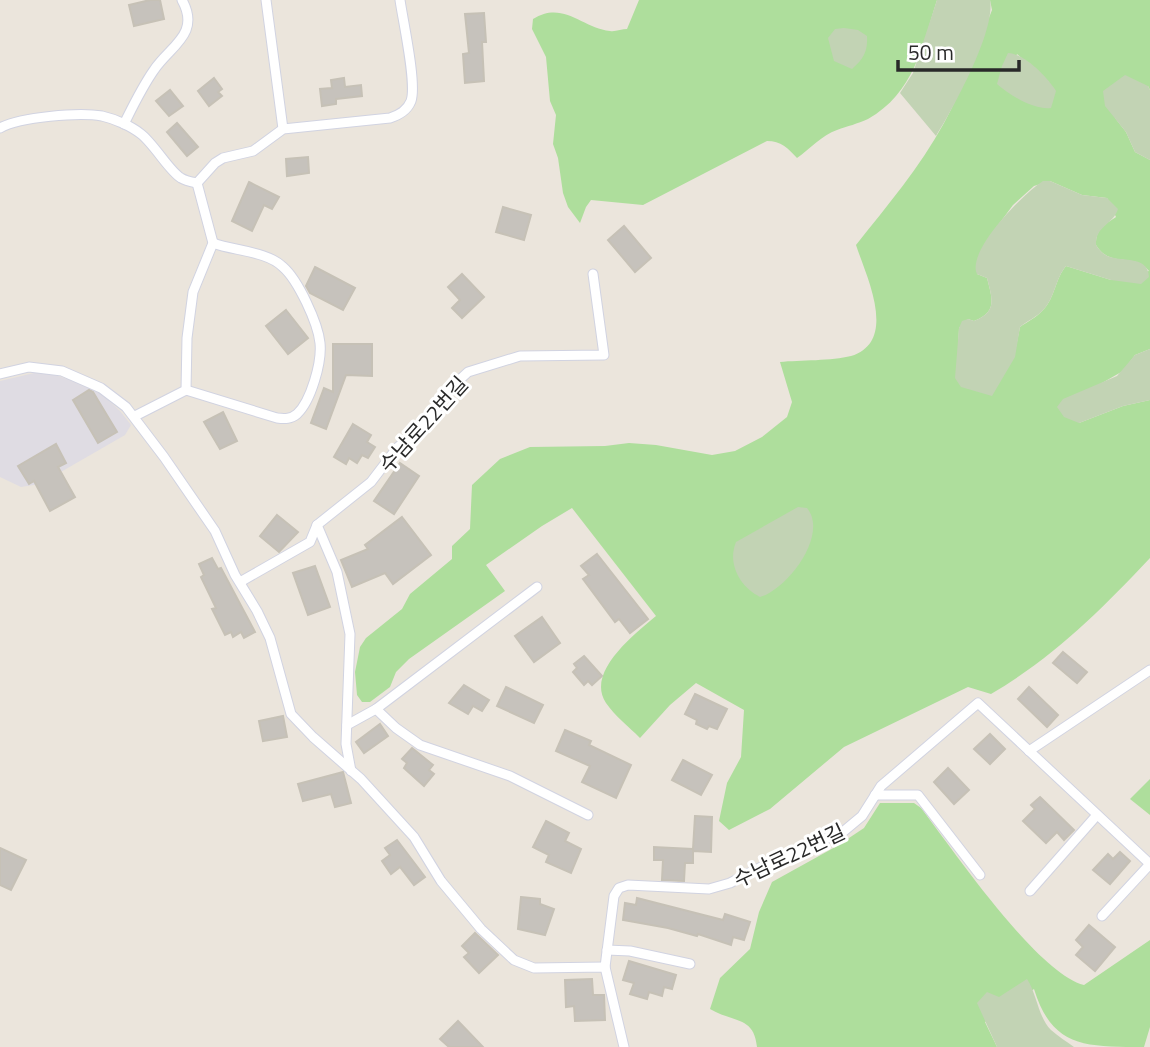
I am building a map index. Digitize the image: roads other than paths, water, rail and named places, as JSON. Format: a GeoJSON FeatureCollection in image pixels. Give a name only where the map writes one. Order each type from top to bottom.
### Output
{"type":"FeatureCollection","features":[{"type":"Feature","properties":{"kind":"lane"},"geometry":{"type":"LineString","coordinates":[[124,124],[156,67],[183,38],[188,24],[188,10],[182,0]]}},
{"type":"Feature","properties":{"kind":"lane"},"geometry":{"type":"LineString","coordinates":[[266,0],[283,130]]}},
{"type":"Feature","properties":{"kind":"lane"},"geometry":{"type":"LineString","coordinates":[[197,183],[223,158],[245,155],[283,130],[390,118],[406,110],[412,86],[400,0]]}},
{"type":"Feature","properties":{"kind":"lane"},"geometry":{"type":"LineString","coordinates":[[0,128],[45,116],[100,116],[124,124],[141,134],[181,178],[197,183]]}},
{"type":"Feature","properties":{"kind":"lane"},"geometry":{"type":"LineString","coordinates":[[186,390],[187,338],[193,292],[213,243],[197,183]]}},
{"type":"Feature","properties":{"kind":"lane"},"geometry":{"type":"LineString","coordinates":[[135,416],[186,390],[287,419],[296,415],[303,407],[313,386],[321,353],[317,327],[294,278],[286,269],[267,257],[213,243]]}},
{"type":"Feature","properties":{"kind":"lane","name":"수남로22번길"},"geometry":{"type":"LineString","coordinates":[[240,582],[310,542],[317,525],[371,482],[397,447],[423,426],[455,384],[468,373],[520,356],[604,355],[593,274]]}},
{"type":"Feature","properties":{"kind":"lane"},"geometry":{"type":"LineString","coordinates":[[0,374],[29,367],[62,371],[100,388],[135,416],[215,531],[257,611],[270,638],[291,714],[351,771],[414,838],[441,881],[481,929],[514,960],[534,968],[605,967]]}},
{"type":"Feature","properties":{"kind":"lane"},"geometry":{"type":"LineString","coordinates":[[317,525],[337,572],[350,634],[346,744],[351,771]]}},
{"type":"Feature","properties":{"kind":"lane"},"geometry":{"type":"LineString","coordinates":[[347,725],[376,709],[537,587]]}},
{"type":"Feature","properties":{"kind":"lane"},"geometry":{"type":"LineString","coordinates":[[1029,751],[1150,670]]}},
{"type":"Feature","properties":{"kind":"lane","name":"수남로22번길"},"geometry":{"type":"LineString","coordinates":[[624,1047],[605,967],[614,896],[620,888],[628,885],[709,889],[730,883],[844,831],[862,816],[881,786],[978,703],[1150,864],[1102,916]]}},
{"type":"Feature","properties":{"kind":"lane"},"geometry":{"type":"LineString","coordinates":[[376,709],[420,745],[510,776],[588,815]]}},
{"type":"Feature","properties":{"kind":"lane"},"geometry":{"type":"LineString","coordinates":[[875,795],[918,795],[980,875]]}},
{"type":"Feature","properties":{"kind":"lane"},"geometry":{"type":"LineString","coordinates":[[1030,891],[1097,814]]}},
{"type":"Feature","properties":{"kind":"lane"},"geometry":{"type":"LineString","coordinates":[[607,950],[630,951],[690,964]]}}]}
